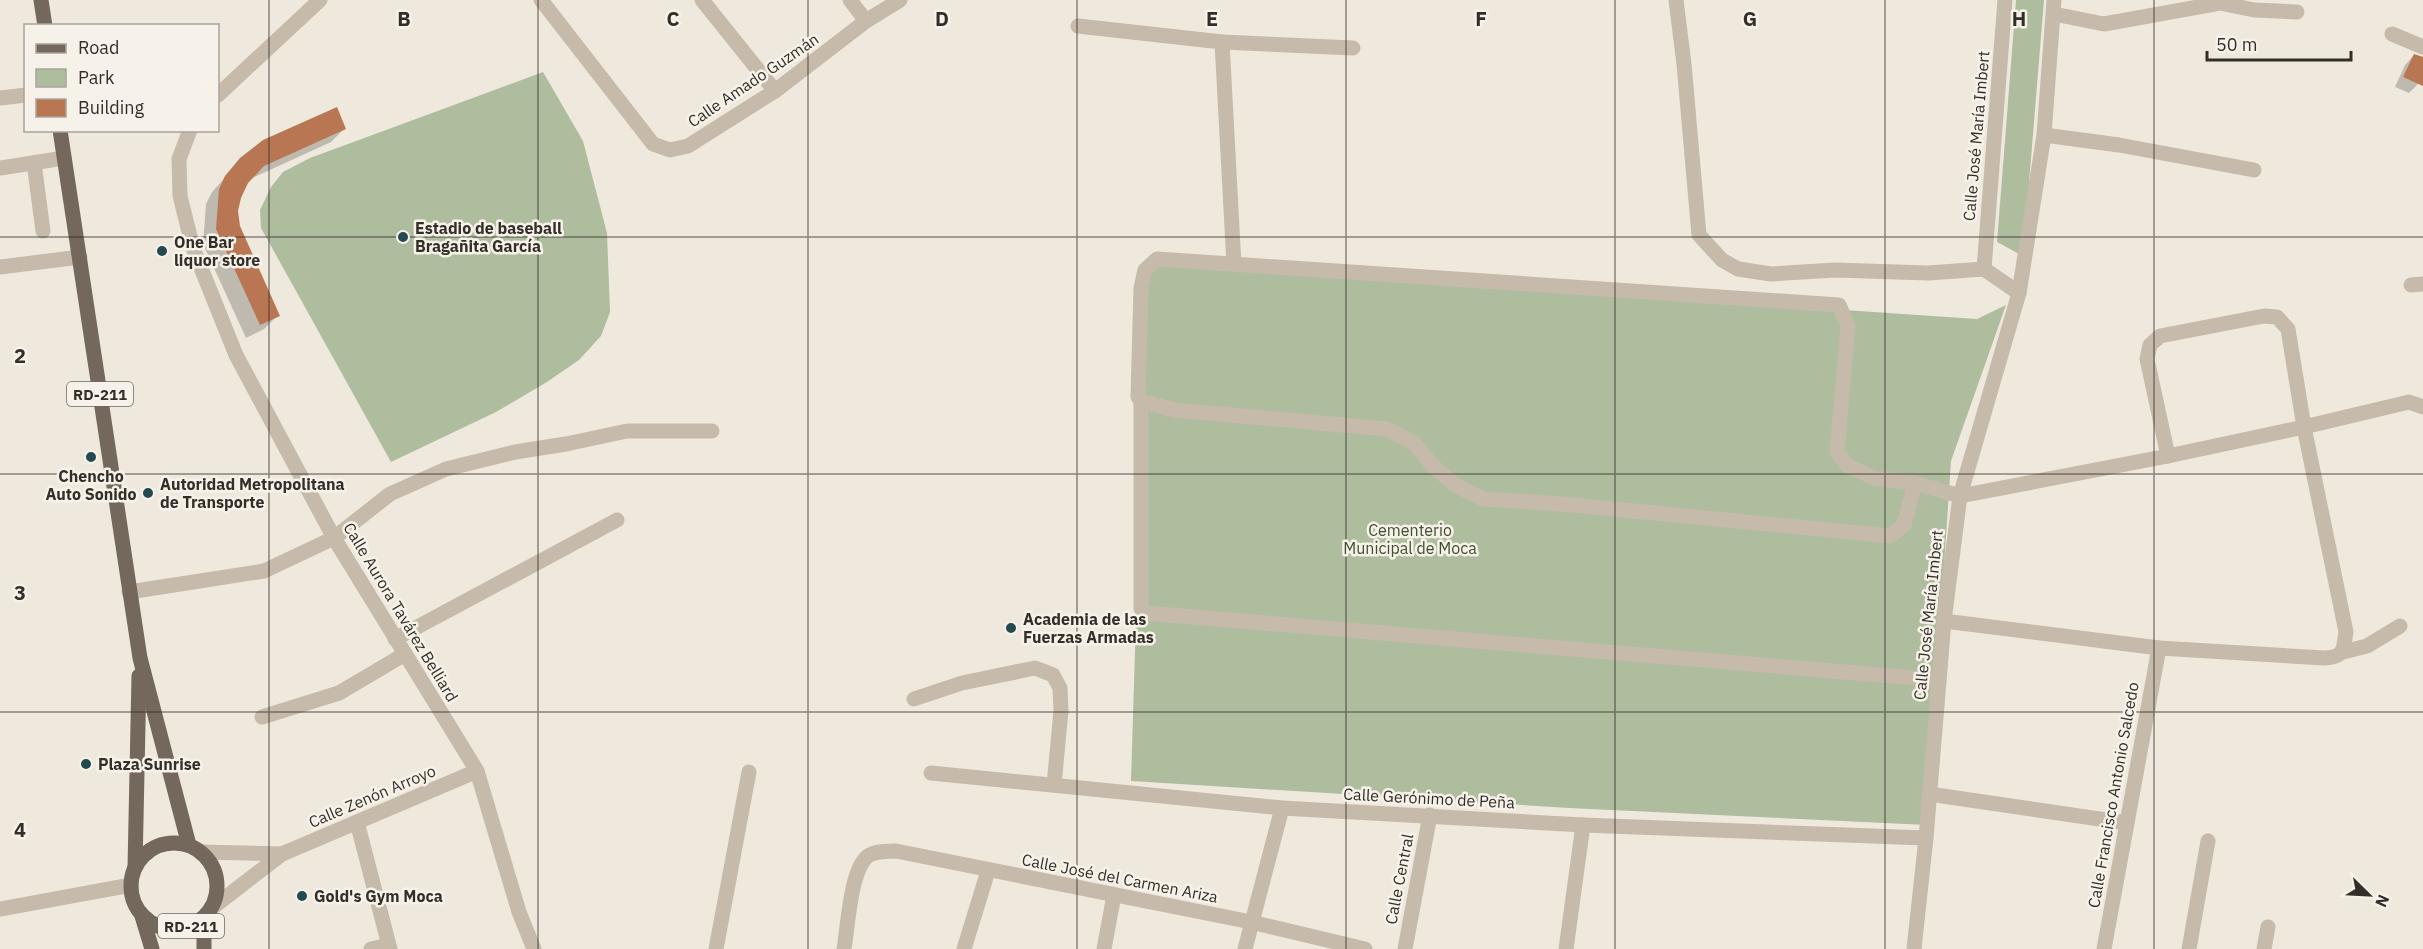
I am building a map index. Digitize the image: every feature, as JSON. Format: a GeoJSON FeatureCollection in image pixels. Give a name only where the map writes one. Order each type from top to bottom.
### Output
{"type":"FeatureCollection","features":[{"type":"Feature","properties":{"kind":"main road"},"geometry":{"type":"LineString","coordinates":[[41,0],[45,24]]}},
{"type":"Feature","properties":{"kind":"main road","name":"RD-211"},"geometry":{"type":"LineString","coordinates":[[60,132],[140,658],[195,849],[212,864],[217,879],[217,894],[208,913],[204,949]]}},
{"type":"Feature","properties":{"kind":"main road","name":"RD-211"},"geometry":{"type":"LineString","coordinates":[[140,658],[135,868],[131,885],[134,902],[142,916],[153,949]]}},
{"type":"Feature","properties":{"kind":"main road"},"geometry":{"type":"LineString","coordinates":[[135,868],[144,855],[158,846],[173,842],[195,849]]}},
{"type":"Feature","properties":{"kind":"main road","name":"RD-211"},"geometry":{"type":"LineString","coordinates":[[142,916],[156,926],[172,930],[189,927],[208,913]]}},
{"type":"Feature","properties":{"kind":"street"},"geometry":{"type":"LineString","coordinates":[[219,94],[320,0]]}},
{"type":"Feature","properties":{"kind":"street","name":"Calle Amado Guzmán"},"geometry":{"type":"LineString","coordinates":[[541,0],[653,144],[669,150],[688,146],[775,91],[866,21],[900,0]]}},
{"type":"Feature","properties":{"kind":"street"},"geometry":{"type":"LineString","coordinates":[[702,0],[775,91]]}},
{"type":"Feature","properties":{"kind":"street"},"geometry":{"type":"LineString","coordinates":[[850,0],[866,21]]}},
{"type":"Feature","properties":{"kind":"street"},"geometry":{"type":"LineString","coordinates":[[1676,0],[1699,235],[1722,260],[1738,269],[1771,274],[1835,270],[1928,273],[1984,269],[2019,293]]}},
{"type":"Feature","properties":{"kind":"street","name":"Calle José María Imbert"},"geometry":{"type":"LineString","coordinates":[[1984,269],[2005,0]]}},
{"type":"Feature","properties":{"kind":"street"},"geometry":{"type":"LineString","coordinates":[[2054,7],[2104,24],[2221,1],[2254,9],[2297,12]]}},
{"type":"Feature","properties":{"kind":"street","name":"Calle José María Imbert"},"geometry":{"type":"LineString","coordinates":[[1914,949],[1926,838],[1944,621],[1959,496],[2019,293],[2044,135],[2054,7]]}},
{"type":"Feature","properties":{"kind":"street"},"geometry":{"type":"LineString","coordinates":[[1078,26],[1222,42],[1353,48]]}},
{"type":"Feature","properties":{"kind":"street"},"geometry":{"type":"LineString","coordinates":[[2392,34],[2423,47]]}},
{"type":"Feature","properties":{"kind":"street"},"geometry":{"type":"LineString","coordinates":[[1222,42],[1234,265]]}},
{"type":"Feature","properties":{"kind":"street"},"geometry":{"type":"LineString","coordinates":[[0,98],[24,95]]}},
{"type":"Feature","properties":{"kind":"street","name":"Calle Aurora Tavárez Belliard"},"geometry":{"type":"LineString","coordinates":[[189,132],[179,159],[180,196],[193,248],[236,355],[334,538],[477,771],[519,912],[534,949]]}},
{"type":"Feature","properties":{"kind":"street"},"geometry":{"type":"LineString","coordinates":[[2044,135],[2119,145],[2254,170]]}},
{"type":"Feature","properties":{"kind":"street"},"geometry":{"type":"LineString","coordinates":[[0,168],[64,158]]}},
{"type":"Feature","properties":{"kind":"street"},"geometry":{"type":"LineString","coordinates":[[34,163],[43,231]]}},
{"type":"Feature","properties":{"kind":"street"},"geometry":{"type":"LineString","coordinates":[[0,267],[80,257]]}},
{"type":"Feature","properties":{"kind":"street"},"geometry":{"type":"LineString","coordinates":[[1939,680],[1146,613],[1141,609],[1141,401],[1138,397],[1141,288],[1145,270],[1157,259],[1839,305],[1848,326],[1837,452],[1848,466],[1874,478],[1915,483],[1959,496],[2168,456],[2409,402],[2423,407]]}},
{"type":"Feature","properties":{"kind":"street"},"geometry":{"type":"LineString","coordinates":[[2168,456],[2147,359],[2150,345],[2160,336],[2264,316],[2277,317],[2288,329],[2304,427],[2346,632],[2343,652]]}},
{"type":"Feature","properties":{"kind":"street"},"geometry":{"type":"LineString","coordinates":[[1141,401],[1174,410],[1387,429],[1414,442],[1433,466],[1455,484],[1483,499],[1562,504],[1890,536],[1904,525],[1915,483]]}},
{"type":"Feature","properties":{"kind":"street"},"geometry":{"type":"LineString","coordinates":[[129,592],[264,571],[334,538],[390,495],[446,469],[515,452],[566,444],[627,430],[712,431]]}},
{"type":"Feature","properties":{"kind":"street"},"geometry":{"type":"LineString","coordinates":[[395,639],[617,520]]}},
{"type":"Feature","properties":{"kind":"street"},"geometry":{"type":"LineString","coordinates":[[1944,621],[2158,648],[2324,658],[2336,657],[2343,652],[2367,646],[2400,626]]}},
{"type":"Feature","properties":{"kind":"street","name":"Calle Francisco Antonio Salcedo"},"geometry":{"type":"LineString","coordinates":[[2104,949],[2158,648]]}},
{"type":"Feature","properties":{"kind":"street"},"geometry":{"type":"LineString","coordinates":[[262,717],[339,693],[405,654]]}},
{"type":"Feature","properties":{"kind":"street"},"geometry":{"type":"LineString","coordinates":[[914,699],[962,683],[1035,669],[1053,675],[1060,688],[1061,711],[1054,785]]}},
{"type":"Feature","properties":{"kind":"street","name":"Calle Zenón Arroyo"},"geometry":{"type":"LineString","coordinates":[[208,913],[282,854],[477,771]]}},
{"type":"Feature","properties":{"kind":"street"},"geometry":{"type":"LineString","coordinates":[[716,949],[749,772]]}},
{"type":"Feature","properties":{"kind":"street","name":"Calle Gerónimo de Peña"},"geometry":{"type":"LineString","coordinates":[[931,773],[1282,808],[1583,825],[1926,838]]}},
{"type":"Feature","properties":{"kind":"street"},"geometry":{"type":"LineString","coordinates":[[1929,794],[2127,823]]}},
{"type":"Feature","properties":{"kind":"street"},"geometry":{"type":"LineString","coordinates":[[1245,949],[1282,808]]}},
{"type":"Feature","properties":{"kind":"street","name":"Calle Central"},"geometry":{"type":"LineString","coordinates":[[1405,949],[1430,815]]}},
{"type":"Feature","properties":{"kind":"street"},"geometry":{"type":"LineString","coordinates":[[357,822],[389,947],[371,949]]}},
{"type":"Feature","properties":{"kind":"street"},"geometry":{"type":"LineString","coordinates":[[1566,949],[1583,825]]}},
{"type":"Feature","properties":{"kind":"street"},"geometry":{"type":"LineString","coordinates":[[2189,949],[2208,841]]}},
{"type":"Feature","properties":{"kind":"street","name":"Calle Zenón Arroyo"},"geometry":{"type":"LineString","coordinates":[[195,849],[282,854]]}},
{"type":"Feature","properties":{"kind":"street","name":"Calle José del Carmen Ariza"},"geometry":{"type":"LineString","coordinates":[[844,949],[858,870],[868,856],[882,851],[896,851],[1251,922],[1365,949]]}},
{"type":"Feature","properties":{"kind":"street"},"geometry":{"type":"LineString","coordinates":[[964,949],[988,871]]}},
{"type":"Feature","properties":{"kind":"street"},"geometry":{"type":"LineString","coordinates":[[0,909],[131,885]]}},
{"type":"Feature","properties":{"kind":"street"},"geometry":{"type":"LineString","coordinates":[[1104,949],[1114,895]]}},
{"type":"Feature","properties":{"kind":"street"},"geometry":{"type":"LineString","coordinates":[[2264,949],[2268,927]]}},
{"type":"Feature","properties":{"kind":"green space"},"geometry":{"type":"Polygon","coordinates":[[[2016,0],[2044,0],[2023,256],[1997,242],[2016,0]]]}},
{"type":"Feature","properties":{"kind":"green space"},"geometry":{"type":"Polygon","coordinates":[[[543,72],[583,141],[607,233],[610,312],[601,336],[579,360],[547,382],[496,412],[391,462],[261,228],[260,210],[271,187],[283,172],[310,158],[543,72]]]}},
{"type":"Feature","properties":{"kind":"green space","name":"Cementerio Municipal de Moca"},"geometry":{"type":"Polygon","coordinates":[[[1147,263],[1977,319],[2006,305],[1951,461],[1927,825],[1569,808],[1131,781],[1147,263]]]}},
{"type":"Feature","properties":{"kind":"building"},"geometry":{"type":"Polygon","coordinates":[[[2414,54],[2423,57],[2423,86],[2403,77],[2414,54]]]}},
{"type":"Feature","properties":{"kind":"building"},"geometry":{"type":"Polygon","coordinates":[[[337,107],[346,129],[264,166],[248,183],[241,198],[238,211],[240,226],[280,316],[260,325],[216,229],[219,189],[225,176],[240,158],[263,140],[337,107]]]}},
{"type":"Feature","properties":{"kind":"place","name":"Estadio de baseball Bragañita García"},"geometry":{"type":"Point","coordinates":[403,237]}},
{"type":"Feature","properties":{"kind":"place","name":"One Bar liquor store"},"geometry":{"type":"Point","coordinates":[162,251]}},
{"type":"Feature","properties":{"kind":"place","name":"Chencho Auto Sonido"},"geometry":{"type":"Point","coordinates":[91,457]}},
{"type":"Feature","properties":{"kind":"place","name":"Autoridad Metropolitana de Transporte"},"geometry":{"type":"Point","coordinates":[148,493]}},
{"type":"Feature","properties":{"kind":"place","name":"Academia de las Fuerzas Armadas"},"geometry":{"type":"Point","coordinates":[1011,628]}},
{"type":"Feature","properties":{"kind":"place","name":"Plaza Sunrise"},"geometry":{"type":"Point","coordinates":[86,764]}},
{"type":"Feature","properties":{"kind":"place","name":"Gold's Gym Moca"},"geometry":{"type":"Point","coordinates":[302,896]}}]}
